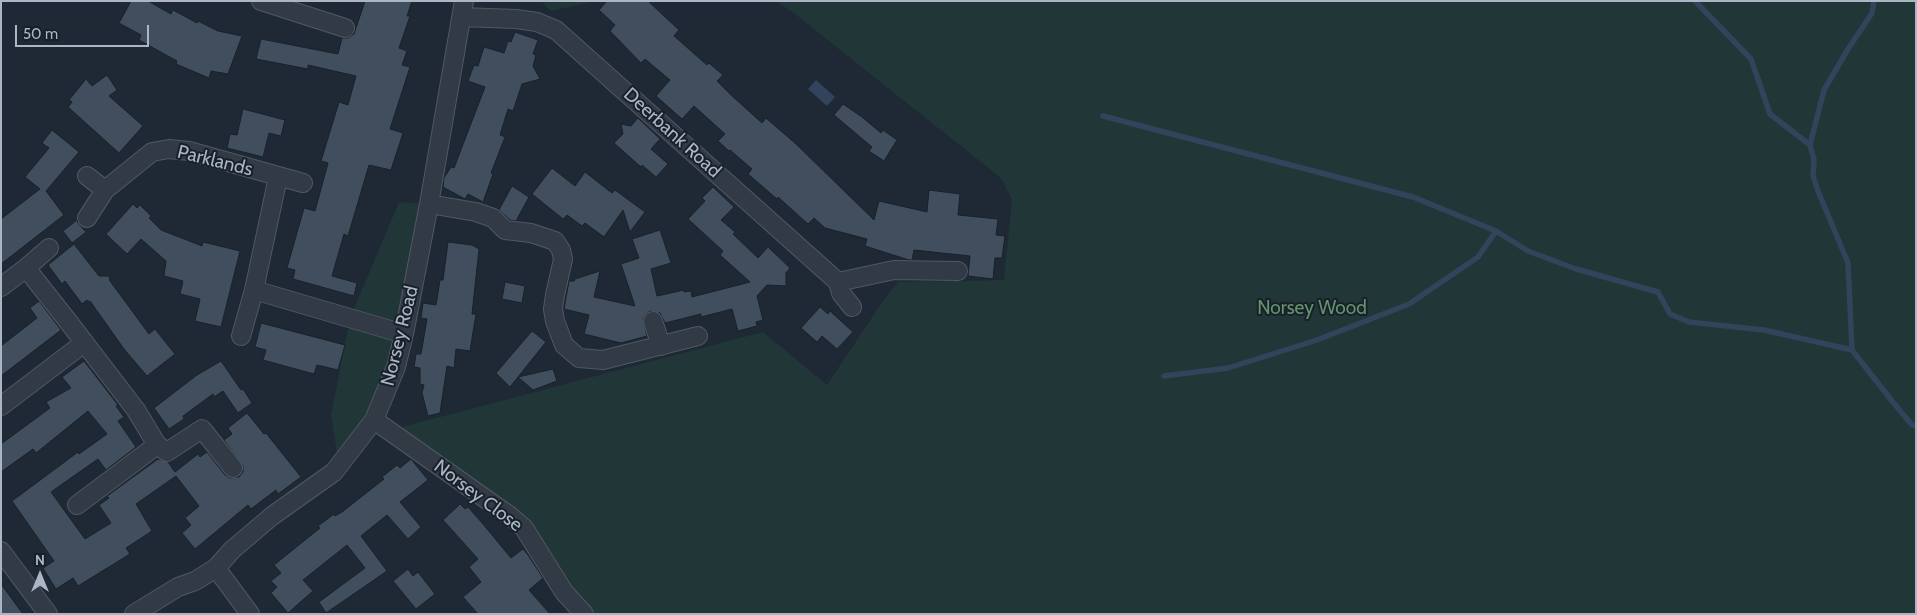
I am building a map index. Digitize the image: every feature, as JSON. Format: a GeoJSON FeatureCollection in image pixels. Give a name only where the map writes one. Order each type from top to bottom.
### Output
{"type":"FeatureCollection","features":[{"type":"Feature","properties":{"kind":"street"},"geometry":{"type":"LineString","coordinates":[[261,1],[345,28]]}},
{"type":"Feature","properties":{"kind":"street","name":"Norsey Road"},"geometry":{"type":"LineString","coordinates":[[134,614],[178,587],[195,581],[216,568],[232,550],[272,516],[334,472],[374,420],[396,368],[404,334],[429,204],[462,9]]}},
{"type":"Feature","properties":{"kind":"street","name":"Deerbank Road"},"geometry":{"type":"LineString","coordinates":[[462,9],[537,22],[556,30],[838,282],[841,293],[852,307]]}},
{"type":"Feature","properties":{"kind":"street","name":"Parklands"},"geometry":{"type":"LineString","coordinates":[[88,218],[106,190],[152,152],[169,149],[189,151],[303,183]]}},
{"type":"Feature","properties":{"kind":"street"},"geometry":{"type":"LineString","coordinates":[[87,176],[106,190]]}},
{"type":"Feature","properties":{"kind":"street","name":"Parklands"},"geometry":{"type":"LineString","coordinates":[[241,336],[254,290],[278,177]]}},
{"type":"Feature","properties":{"kind":"street"},"geometry":{"type":"LineString","coordinates":[[429,204],[476,212],[493,218],[505,230],[531,233],[554,241],[561,250],[563,259],[555,295],[554,321],[564,345],[579,358],[603,360],[698,336]]}},
{"type":"Feature","properties":{"kind":"street"},"geometry":{"type":"LineString","coordinates":[[1,287],[49,248]]}},
{"type":"Feature","properties":{"kind":"street"},"geometry":{"type":"LineString","coordinates":[[26,268],[136,410],[157,446],[167,452],[202,429],[233,468]]}},
{"type":"Feature","properties":{"kind":"street"},"geometry":{"type":"LineString","coordinates":[[838,282],[894,270],[958,271]]}},
{"type":"Feature","properties":{"kind":"street"},"geometry":{"type":"LineString","coordinates":[[254,290],[404,334]]}},
{"type":"Feature","properties":{"kind":"street"},"geometry":{"type":"LineString","coordinates":[[653,321],[661,346]]}},
{"type":"Feature","properties":{"kind":"street"},"geometry":{"type":"LineString","coordinates":[[1,406],[84,343]]}},
{"type":"Feature","properties":{"kind":"street","name":"Norsey Close"},"geometry":{"type":"LineString","coordinates":[[374,420],[524,528],[537,546],[558,595],[584,614]]}},
{"type":"Feature","properties":{"kind":"street"},"geometry":{"type":"LineString","coordinates":[[77,505],[157,446]]}},
{"type":"Feature","properties":{"kind":"street"},"geometry":{"type":"LineString","coordinates":[[1,551],[48,614]]}},
{"type":"Feature","properties":{"kind":"street"},"geometry":{"type":"LineString","coordinates":[[216,568],[250,614]]}},
{"type":"Feature","properties":{"kind":"green space"},"geometry":{"type":"Polygon","coordinates":[[[546,1],[596,1],[551,11],[543,4],[546,1]]]}},
{"type":"Feature","properties":{"kind":"green space","name":"Norsey Wood"},"geometry":{"type":"Polygon","coordinates":[[[776,1],[1916,1],[1916,614],[591,614],[510,508],[462,471],[410,435],[402,427],[763,332],[827,385],[883,301],[898,282],[1004,280],[1012,200],[1001,178],[795,14],[776,1]]]}},
{"type":"Feature","properties":{"kind":"green space"},"geometry":{"type":"Polygon","coordinates":[[[399,202],[429,204],[396,368],[339,466],[331,415],[350,318],[399,202]]]}},
{"type":"Feature","properties":{"kind":"water"},"geometry":{"type":"Polygon","coordinates":[[[816,80],[835,97],[827,106],[808,89],[816,80]]]}},
{"type":"Feature","properties":{"kind":"building"},"geometry":{"type":"Polygon","coordinates":[[[131,1],[148,1],[171,14],[173,10],[197,23],[198,21],[218,31],[242,36],[228,74],[211,71],[209,78],[176,64],[177,61],[139,40],[141,35],[119,23],[131,1]]]}},
{"type":"Feature","properties":{"kind":"building"},"geometry":{"type":"Polygon","coordinates":[[[365,1],[412,1],[407,16],[410,16],[399,48],[407,51],[402,65],[410,67],[390,129],[403,133],[391,170],[369,165],[348,236],[344,234],[332,276],[357,283],[354,296],[293,279],[295,270],[287,268],[304,208],[315,211],[328,163],[321,161],[339,102],[348,105],[356,76],[308,65],[308,69],[256,59],[261,39],[338,54],[342,38],[348,38],[354,34],[365,1]]]}},
{"type":"Feature","properties":{"kind":"building"},"geometry":{"type":"Polygon","coordinates":[[[607,1],[648,1],[679,30],[674,36],[707,65],[709,63],[723,75],[717,81],[732,96],[762,123],[766,118],[796,144],[874,220],[879,201],[927,212],[929,190],[960,194],[958,215],[998,219],[996,235],[1005,236],[1002,258],[995,258],[993,279],[968,276],[970,256],[914,250],[912,260],[909,260],[865,246],[867,239],[825,228],[814,218],[808,224],[778,197],[777,199],[748,174],[752,169],[718,141],[725,134],[694,106],[682,119],[656,96],[670,80],[645,59],[641,63],[610,31],[615,25],[599,10],[607,1]]]}},
{"type":"Feature","properties":{"kind":"building"},"geometry":{"type":"Polygon","coordinates":[[[515,32],[538,40],[533,54],[536,55],[533,66],[540,79],[522,84],[513,111],[508,109],[500,135],[505,137],[491,173],[493,174],[483,202],[468,194],[465,199],[443,187],[444,178],[451,167],[454,168],[485,87],[468,81],[474,65],[478,66],[484,47],[504,53],[508,41],[511,42],[515,32]]]}},
{"type":"Feature","properties":{"kind":"building"},"geometry":{"type":"Polygon","coordinates":[[[107,75],[117,90],[109,96],[143,126],[119,153],[68,107],[72,102],[69,100],[86,79],[92,86],[107,75]]]}},
{"type":"Feature","properties":{"kind":"building"},"geometry":{"type":"Polygon","coordinates":[[[843,104],[881,133],[883,130],[897,140],[884,161],[869,151],[872,147],[834,115],[843,104]]]}},
{"type":"Feature","properties":{"kind":"building"},"geometry":{"type":"Polygon","coordinates":[[[243,109],[285,120],[281,136],[269,133],[263,157],[227,148],[230,134],[237,135],[243,109]]]}},
{"type":"Feature","properties":{"kind":"building"},"geometry":{"type":"Polygon","coordinates":[[[638,118],[660,139],[651,149],[668,164],[656,177],[642,165],[641,167],[614,143],[623,134],[621,124],[631,126],[638,118]]]}},
{"type":"Feature","properties":{"kind":"building"},"geometry":{"type":"Polygon","coordinates":[[[52,130],[79,152],[46,191],[64,215],[1,264],[1,219],[40,189],[25,177],[49,148],[42,143],[52,130]]]}},
{"type":"Feature","properties":{"kind":"building"},"geometry":{"type":"Polygon","coordinates":[[[552,168],[575,186],[585,172],[612,193],[615,190],[645,212],[630,232],[623,210],[604,237],[585,223],[582,226],[567,215],[563,219],[532,194],[552,168]]]}},
{"type":"Feature","properties":{"kind":"building"},"geometry":{"type":"Polygon","coordinates":[[[512,186],[529,197],[516,221],[510,220],[499,210],[512,186]]]}},
{"type":"Feature","properties":{"kind":"building"},"geometry":{"type":"Polygon","coordinates":[[[713,187],[734,207],[721,220],[735,232],[733,234],[758,258],[768,247],[790,268],[786,273],[786,286],[767,285],[757,296],[763,320],[756,322],[757,326],[738,331],[732,309],[665,323],[660,313],[650,311],[643,319],[647,336],[621,343],[584,334],[589,315],[564,309],[569,281],[574,281],[575,279],[600,271],[594,297],[635,306],[621,264],[639,258],[632,239],[660,230],[671,263],[651,269],[657,296],[684,290],[684,292],[691,291],[692,297],[750,282],[720,255],[723,251],[688,219],[705,201],[702,198],[713,187]]]}},
{"type":"Feature","properties":{"kind":"building"},"geometry":{"type":"Polygon","coordinates":[[[133,204],[137,208],[140,205],[161,230],[202,246],[203,242],[240,251],[221,327],[195,321],[200,299],[180,294],[183,281],[164,276],[166,261],[141,239],[127,254],[106,234],[133,204]]]}},
{"type":"Feature","properties":{"kind":"building"},"geometry":{"type":"Polygon","coordinates":[[[77,220],[86,232],[72,243],[63,231],[77,220]]]}},
{"type":"Feature","properties":{"kind":"building"},"geometry":{"type":"Polygon","coordinates":[[[448,242],[472,245],[479,249],[472,314],[476,314],[470,351],[456,349],[454,368],[447,366],[440,413],[428,416],[422,393],[424,385],[420,384],[420,368],[414,367],[416,354],[421,354],[427,319],[421,318],[423,303],[436,305],[440,280],[443,280],[448,242]]]}},
{"type":"Feature","properties":{"kind":"building"},"geometry":{"type":"Polygon","coordinates":[[[74,244],[99,276],[109,276],[110,281],[149,334],[155,329],[175,354],[147,376],[124,349],[90,301],[88,302],[87,300],[82,304],[65,281],[62,284],[48,265],[74,244]]]}},
{"type":"Feature","properties":{"kind":"building"},"geometry":{"type":"Polygon","coordinates":[[[505,282],[525,286],[522,303],[502,299],[505,282]]]}},
{"type":"Feature","properties":{"kind":"building"},"geometry":{"type":"Polygon","coordinates":[[[39,301],[61,330],[1,376],[1,346],[37,318],[30,308],[39,301]]]}},
{"type":"Feature","properties":{"kind":"building"},"geometry":{"type":"Polygon","coordinates":[[[820,307],[828,314],[830,311],[853,332],[837,349],[822,336],[817,342],[801,328],[820,307]]]}},
{"type":"Feature","properties":{"kind":"building"},"geometry":{"type":"Polygon","coordinates":[[[261,323],[345,345],[338,370],[317,365],[314,374],[263,360],[266,350],[255,347],[261,323]]]}},
{"type":"Feature","properties":{"kind":"building"},"geometry":{"type":"Polygon","coordinates":[[[532,331],[546,342],[510,387],[496,373],[532,331]]]}},
{"type":"Feature","properties":{"kind":"building"},"geometry":{"type":"Polygon","coordinates":[[[84,361],[118,405],[116,406],[124,417],[118,421],[136,447],[106,470],[98,459],[51,492],[85,539],[111,523],[99,505],[109,498],[107,496],[158,459],[168,462],[175,472],[198,454],[200,457],[207,452],[225,475],[230,478],[239,477],[243,472],[243,466],[224,440],[232,434],[228,428],[247,413],[264,434],[266,433],[301,477],[278,494],[276,490],[251,509],[248,505],[195,549],[182,533],[191,525],[185,518],[199,506],[176,476],[136,504],[152,531],[126,548],[130,554],[78,586],[73,578],[56,589],[43,568],[54,561],[12,501],[78,452],[79,454],[107,434],[88,411],[36,453],[33,449],[1,472],[1,444],[50,408],[46,402],[71,388],[62,377],[84,361]]]}},
{"type":"Feature","properties":{"kind":"building"},"geometry":{"type":"Polygon","coordinates":[[[221,361],[252,403],[238,413],[223,391],[214,397],[213,394],[183,416],[184,419],[169,429],[154,408],[197,375],[221,361]]]}},
{"type":"Feature","properties":{"kind":"building"},"geometry":{"type":"Polygon","coordinates":[[[553,369],[557,381],[533,390],[518,377],[553,369]]]}},
{"type":"Feature","properties":{"kind":"building"},"geometry":{"type":"Polygon","coordinates":[[[411,459],[428,480],[400,502],[421,527],[408,539],[387,515],[361,536],[387,571],[326,613],[319,602],[365,568],[347,545],[303,580],[313,591],[288,613],[271,593],[277,587],[271,581],[281,573],[274,565],[320,528],[318,526],[334,514],[335,516],[342,512],[384,479],[382,477],[397,465],[400,468],[411,459]]]}},
{"type":"Feature","properties":{"kind":"building"},"geometry":{"type":"Polygon","coordinates":[[[460,504],[465,509],[468,507],[511,558],[523,549],[528,555],[543,578],[529,590],[550,614],[478,614],[463,597],[481,582],[469,567],[478,559],[443,520],[460,504]]]}},
{"type":"Feature","properties":{"kind":"building"},"geometry":{"type":"Polygon","coordinates":[[[408,569],[413,576],[418,572],[435,594],[416,609],[393,581],[408,569]]]}},
{"type":"Feature","properties":{"kind":"building"},"geometry":{"type":"Polygon","coordinates":[[[1,584],[23,614],[1,614],[1,584]]]}},
{"type":"Feature","properties":{"kind":"waterway"},"geometry":{"type":"LineString","coordinates":[[1695,1],[1751,59],[1770,114],[1810,145]]}},
{"type":"Feature","properties":{"kind":"waterway"},"geometry":{"type":"LineString","coordinates":[[1874,1],[1872,13],[1824,90],[1810,145],[1814,160],[1813,176],[1848,263],[1852,350],[1912,425],[1916,426]]}},
{"type":"Feature","properties":{"kind":"waterway"},"geometry":{"type":"LineString","coordinates":[[1103,116],[1413,197],[1496,231],[1528,251],[1576,269],[1658,292],[1670,314],[1689,322],[1764,330],[1852,350]]}},
{"type":"Feature","properties":{"kind":"waterway"},"geometry":{"type":"LineString","coordinates":[[1164,376],[1228,368],[1317,340],[1409,304],[1478,257],[1496,231]]}}]}
